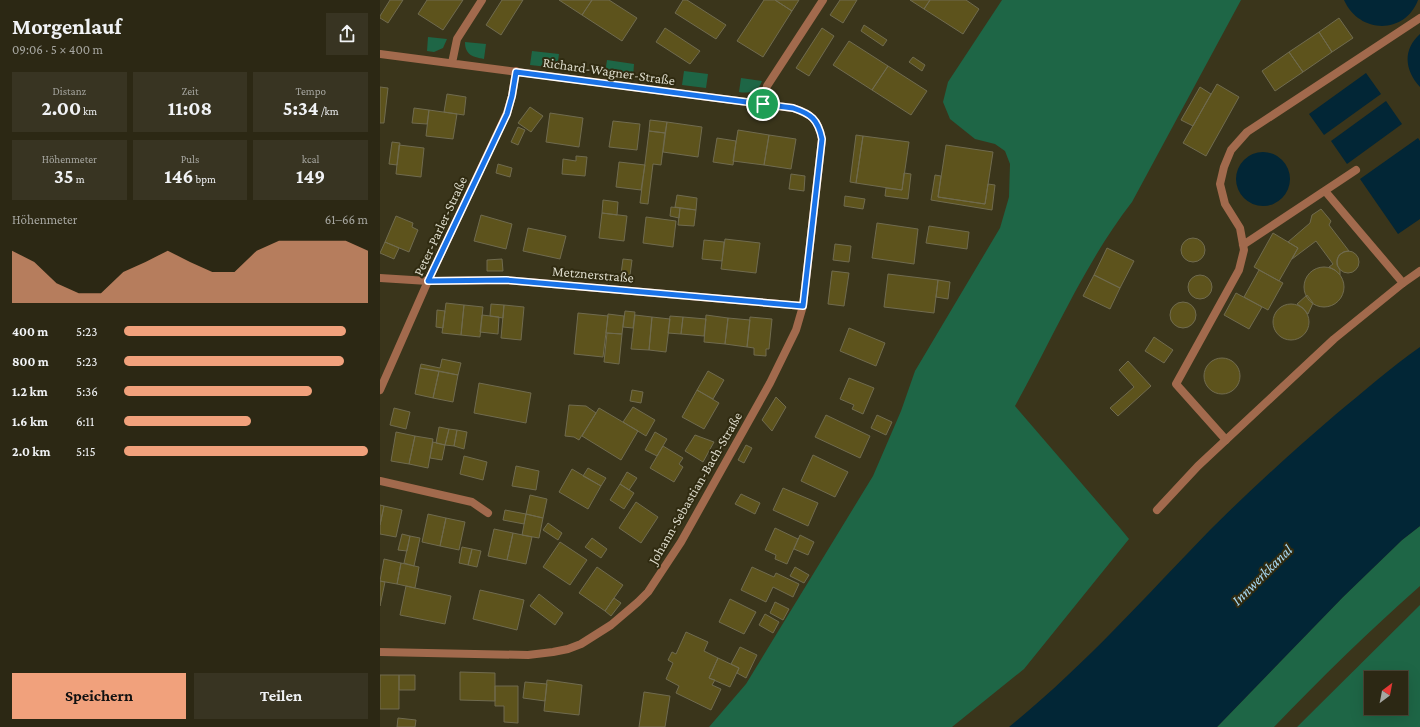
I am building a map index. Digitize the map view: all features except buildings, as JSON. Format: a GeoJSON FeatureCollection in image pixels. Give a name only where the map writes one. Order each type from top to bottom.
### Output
{"type":"FeatureCollection","features":[{"type":"Feature","properties":{"kind":"street"},"geometry":{"type":"LineString","coordinates":[[452,63],[456,39],[482,0]]}},
{"type":"Feature","properties":{"kind":"street"},"geometry":{"type":"LineString","coordinates":[[763,104],[767,86],[823,0]]}},
{"type":"Feature","properties":{"kind":"street"},"geometry":{"type":"LineString","coordinates":[[1226,440],[1176,384],[1239,270],[1244,250],[1240,228],[1225,204],[1220,184],[1224,166],[1231,150],[1247,132],[1420,18]]}},
{"type":"Feature","properties":{"kind":"street","name":"Richard-Wagner-Straße"},"geometry":{"type":"LineString","coordinates":[[380,54],[793,108],[807,113],[816,120]]}},
{"type":"Feature","properties":{"kind":"street","name":"Peter-Parler-Straße"},"geometry":{"type":"LineString","coordinates":[[380,390],[428,281],[507,114],[516,72]]}},
{"type":"Feature","properties":{"kind":"street","name":"Johann-Sebastian-Bach-Straße"},"geometry":{"type":"LineString","coordinates":[[380,652],[528,655],[568,649],[581,644],[611,625],[648,592],[681,542],[770,383],[796,330],[803,306],[822,139],[816,120]]}},
{"type":"Feature","properties":{"kind":"street"},"geometry":{"type":"LineString","coordinates":[[1243,245],[1356,170]]}},
{"type":"Feature","properties":{"kind":"street"},"geometry":{"type":"LineString","coordinates":[[1325,190],[1403,283]]}},
{"type":"Feature","properties":{"kind":"street"},"geometry":{"type":"LineString","coordinates":[[1157,510],[1198,466],[1334,339],[1420,271]]}},
{"type":"Feature","properties":{"kind":"street","name":"Metznerstraße"},"geometry":{"type":"LineString","coordinates":[[380,278],[428,281],[506,280],[803,306]]}},
{"type":"Feature","properties":{"kind":"street"},"geometry":{"type":"LineString","coordinates":[[380,481],[472,502],[488,513]]}},
{"type":"Feature","properties":{"kind":"green space"},"geometry":{"type":"Polygon","coordinates":[[[1002,0],[1241,0],[1132,202],[1099,250],[1084,276],[1015,406],[1129,539],[1024,669],[952,727],[709,727],[746,684],[873,476],[901,411],[915,371],[1000,228],[1009,197],[1010,164],[1005,151],[995,144],[975,139],[950,119],[943,102],[948,82],[1002,0]]]}},
{"type":"Feature","properties":{"kind":"green space"},"geometry":{"type":"Polygon","coordinates":[[[428,37],[447,39],[443,48],[434,52],[427,51],[428,37]]]}},
{"type":"Feature","properties":{"kind":"green space"},"geometry":{"type":"Polygon","coordinates":[[[465,42],[486,44],[484,59],[470,55],[466,50],[465,42]]]}},
{"type":"Feature","properties":{"kind":"green space"},"geometry":{"type":"Polygon","coordinates":[[[532,51],[559,54],[557,68],[530,65],[532,51]]]}},
{"type":"Feature","properties":{"kind":"green space"},"geometry":{"type":"Polygon","coordinates":[[[607,60],[634,64],[633,78],[605,74],[607,60]]]}},
{"type":"Feature","properties":{"kind":"green space"},"geometry":{"type":"Polygon","coordinates":[[[684,71],[708,74],[706,88],[682,85],[684,71]]]}},
{"type":"Feature","properties":{"kind":"green space"},"geometry":{"type":"Polygon","coordinates":[[[741,78],[762,81],[759,87],[753,91],[746,93],[739,92],[741,78]]]}},
{"type":"Feature","properties":{"kind":"green space"},"geometry":{"type":"Polygon","coordinates":[[[1420,526],[1420,586],[1382,620],[1274,727],[1217,727],[1343,597],[1402,540],[1420,526]]]}},
{"type":"Feature","properties":{"kind":"green space"},"geometry":{"type":"Polygon","coordinates":[[[1420,605],[1420,727],[1297,727],[1420,605]]]}},
{"type":"Feature","properties":{"kind":"water"},"geometry":{"type":"Polygon","coordinates":[[[1344,0],[1418,0],[1412,11],[1403,20],[1382,26],[1371,24],[1360,19],[1351,11],[1344,0]]]}},
{"type":"Feature","properties":{"kind":"water"},"geometry":{"type":"Polygon","coordinates":[[[1420,34],[1420,87],[1411,74],[1408,54],[1414,40],[1420,34]]]}},
{"type":"Feature","properties":{"kind":"water"},"geometry":{"type":"Polygon","coordinates":[[[1366,73],[1381,94],[1324,135],[1309,114],[1366,73]]]}},
{"type":"Feature","properties":{"kind":"water"},"geometry":{"type":"Polygon","coordinates":[[[1386,101],[1402,124],[1347,164],[1331,141],[1386,101]]]}},
{"type":"Feature","properties":{"kind":"water"},"geometry":{"type":"Polygon","coordinates":[[[1418,138],[1420,141],[1420,219],[1398,234],[1360,179],[1418,138]]]}},
{"type":"Feature","properties":{"kind":"water"},"geometry":{"type":"Polygon","coordinates":[[[1263,152],[1273,154],[1282,160],[1288,169],[1290,179],[1288,189],[1282,198],[1273,204],[1263,206],[1253,204],[1244,198],[1238,189],[1236,179],[1238,169],[1244,160],[1253,154],[1263,152]]]}},
{"type":"Feature","properties":{"kind":"water","name":"Innwerkkanal"},"geometry":{"type":"Polygon","coordinates":[[[1420,347],[1420,526],[1402,540],[1343,597],[1217,727],[1009,727],[1062,681],[1088,656],[1210,530],[1271,471],[1335,415],[1420,347]]]}},
{"type":"Feature","properties":{"kind":"route"},"geometry":{"type":"LineString","coordinates":[[516,72],[763,104],[793,108],[807,113],[816,120],[822,139],[803,306],[506,280],[428,281],[507,114],[516,72]]}}]}
